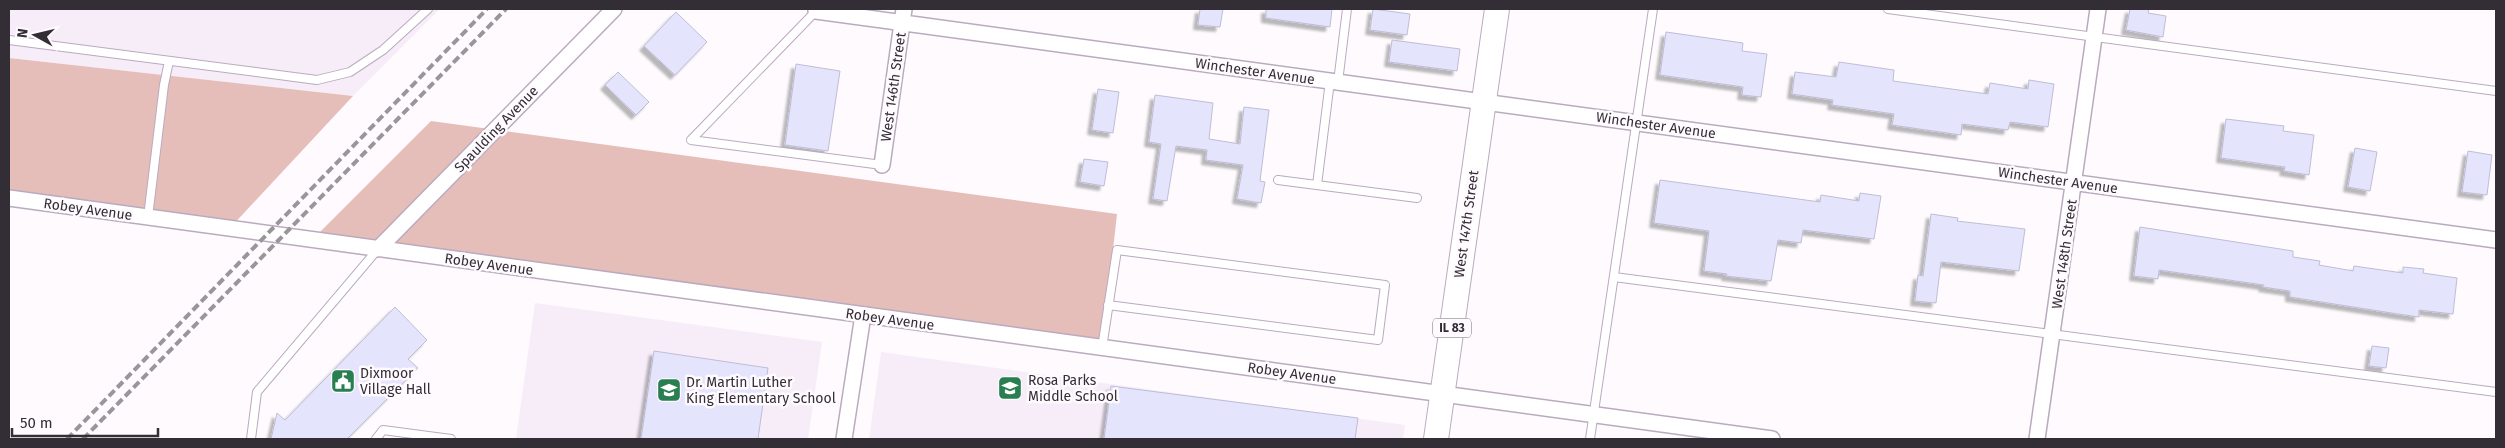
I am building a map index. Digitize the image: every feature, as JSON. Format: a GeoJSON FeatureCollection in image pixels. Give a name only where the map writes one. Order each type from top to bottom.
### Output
{"type":"FeatureCollection","features":[{"type":"Feature","properties":{"kind":"main road","name":"West 147th Street"},"geometry":{"type":"LineString","coordinates":[[1436,439],[1496,9]]}},
{"type":"Feature","properties":{"kind":"street","name":"Spaulding Avenue"},"geometry":{"type":"LineString","coordinates":[[378,249],[614,9]]}},
{"type":"Feature","properties":{"kind":"street","name":"West 148th Street"},"geometry":{"type":"LineString","coordinates":[[2038,439],[2098,9]]}},
{"type":"Feature","properties":{"kind":"street","name":"Winchester Avenue"},"geometry":{"type":"LineString","coordinates":[[817,10],[903,16],[1334,82],[2496,240]]}},
{"type":"Feature","properties":{"kind":"street","name":"West 146th Street"},"geometry":{"type":"LineString","coordinates":[[882,165],[903,16]]}},
{"type":"Feature","properties":{"kind":"street","name":"Robey Avenue"},"geometry":{"type":"LineString","coordinates":[[9,198],[1772,439]]}},
{"type":"Feature","properties":{"kind":"street"},"geometry":{"type":"LineString","coordinates":[[844,439],[863,315]]}},
{"type":"Feature","properties":{"kind":"lane"},"geometry":{"type":"LineString","coordinates":[[9,40],[317,80],[350,72],[383,50],[428,9]]}},
{"type":"Feature","properties":{"kind":"lane"},"geometry":{"type":"LineString","coordinates":[[1317,185],[1347,9]]}},
{"type":"Feature","properties":{"kind":"lane"},"geometry":{"type":"LineString","coordinates":[[1590,439],[1653,9]]}},
{"type":"Feature","properties":{"kind":"lane"},"geometry":{"type":"LineString","coordinates":[[1888,9],[2496,91]]}},
{"type":"Feature","properties":{"kind":"lane"},"geometry":{"type":"LineString","coordinates":[[817,10],[691,140],[882,165]]}},
{"type":"Feature","properties":{"kind":"lane"},"geometry":{"type":"LineString","coordinates":[[148,218],[164,85],[169,61]]}},
{"type":"Feature","properties":{"kind":"lane"},"geometry":{"type":"LineString","coordinates":[[1278,180],[1417,198]]}},
{"type":"Feature","properties":{"kind":"lane"},"geometry":{"type":"LineString","coordinates":[[251,439],[257,392],[378,249]]}},
{"type":"Feature","properties":{"kind":"lane"},"geometry":{"type":"LineString","coordinates":[[1102,348],[1108,305],[1117,250],[1385,284],[1378,340],[1108,305]]}},
{"type":"Feature","properties":{"kind":"lane"},"geometry":{"type":"LineString","coordinates":[[1614,278],[2496,392]]}},
{"type":"Feature","properties":{"kind":"lane"},"geometry":{"type":"LineString","coordinates":[[376,439],[383,430],[451,439]]}},
{"type":"Feature","properties":{"kind":"shaded area"},"geometry":{"type":"Polygon","coordinates":[[[9,9],[440,9],[353,96],[9,58],[9,9]]]}},
{"type":"Feature","properties":{"kind":"shaded area"},"geometry":{"type":"Polygon","coordinates":[[[9,58],[353,96],[230,228],[9,198],[9,58]]]}},
{"type":"Feature","properties":{"kind":"shaded area"},"geometry":{"type":"Polygon","coordinates":[[[431,121],[1117,214],[1102,348],[312,240],[431,121]]]}},
{"type":"Feature","properties":{"kind":"shaded area","name":"Dr. Martin Luther King Elementary School"},"geometry":{"type":"Polygon","coordinates":[[[535,303],[822,342],[808,439],[516,439],[535,303]]]}},
{"type":"Feature","properties":{"kind":"shaded area","name":"Rosa Parks Middle School"},"geometry":{"type":"Polygon","coordinates":[[[881,352],[1405,425],[1403,439],[869,439],[881,352]]]}},
{"type":"Feature","properties":{"kind":"building"},"geometry":{"type":"Polygon","coordinates":[[[1200,9],[1223,9],[1220,27],[1198,25],[1200,9]]]}},
{"type":"Feature","properties":{"kind":"building"},"geometry":{"type":"Polygon","coordinates":[[[1266,9],[1332,9],[1330,27],[1266,18],[1266,9]]]}},
{"type":"Feature","properties":{"kind":"building"},"geometry":{"type":"Polygon","coordinates":[[[1373,9],[1410,14],[1407,35],[1370,30],[1373,9]]]}},
{"type":"Feature","properties":{"kind":"building"},"geometry":{"type":"Polygon","coordinates":[[[2130,9],[2149,9],[2148,13],[2166,16],[2163,37],[2126,30],[2130,9]]]}},
{"type":"Feature","properties":{"kind":"building"},"geometry":{"type":"Polygon","coordinates":[[[676,12],[707,42],[675,75],[644,46],[676,12]]]}},
{"type":"Feature","properties":{"kind":"building"},"geometry":{"type":"Polygon","coordinates":[[[1666,32],[1743,43],[1742,51],[1767,54],[1761,97],[1742,95],[1743,87],[1660,75],[1666,32]]]}},
{"type":"Feature","properties":{"kind":"building"},"geometry":{"type":"Polygon","coordinates":[[[1392,40],[1460,49],[1457,71],[1389,62],[1392,40]]]}},
{"type":"Feature","properties":{"kind":"building"},"geometry":{"type":"Polygon","coordinates":[[[1839,62],[1894,70],[1893,81],[1988,94],[1990,83],[2028,89],[2029,80],[2054,84],[2048,127],[2010,122],[2008,130],[1962,124],[1961,135],[1892,125],[1894,114],[1832,105],[1833,100],[1792,94],[1795,72],[1836,77],[1839,62]]]}},
{"type":"Feature","properties":{"kind":"building"},"geometry":{"type":"Polygon","coordinates":[[[796,64],[840,71],[828,151],[785,145],[796,64]]]}},
{"type":"Feature","properties":{"kind":"building"},"geometry":{"type":"Polygon","coordinates":[[[618,72],[649,102],[636,115],[605,85],[618,72]]]}},
{"type":"Feature","properties":{"kind":"building"},"geometry":{"type":"Polygon","coordinates":[[[1098,89],[1119,92],[1113,133],[1092,130],[1098,89]]]}},
{"type":"Feature","properties":{"kind":"building"},"geometry":{"type":"Polygon","coordinates":[[[1155,95],[1213,103],[1209,139],[1240,144],[1244,107],[1269,110],[1260,181],[1265,182],[1261,203],[1237,199],[1243,165],[1206,160],[1207,150],[1176,146],[1167,201],[1153,199],[1161,144],[1149,142],[1155,95]]]}},
{"type":"Feature","properties":{"kind":"building"},"geometry":{"type":"Polygon","coordinates":[[[2226,119],[2284,126],[2283,131],[2314,135],[2309,175],[2284,171],[2285,167],[2221,158],[2226,119]]]}},
{"type":"Feature","properties":{"kind":"building"},"geometry":{"type":"Polygon","coordinates":[[[2355,148],[2377,152],[2370,191],[2348,187],[2355,148]]]}},
{"type":"Feature","properties":{"kind":"building"},"geometry":{"type":"Polygon","coordinates":[[[2468,151],[2492,155],[2487,195],[2462,192],[2468,151]]]}},
{"type":"Feature","properties":{"kind":"building"},"geometry":{"type":"Polygon","coordinates":[[[1084,159],[1108,162],[1104,186],[1080,182],[1084,159]]]}},
{"type":"Feature","properties":{"kind":"building"},"geometry":{"type":"Polygon","coordinates":[[[1660,180],[1820,202],[1821,195],[1859,201],[1860,193],[1881,196],[1874,239],[1803,230],[1801,243],[1778,240],[1771,281],[1726,276],[1727,274],[1704,271],[1709,231],[1654,223],[1660,180]]]}},
{"type":"Feature","properties":{"kind":"building"},"geometry":{"type":"Polygon","coordinates":[[[1931,214],[1958,218],[1957,221],[2025,229],[2019,271],[1941,262],[1936,303],[1915,301],[1918,275],[1923,276],[1931,214]]]}},
{"type":"Feature","properties":{"kind":"building"},"geometry":{"type":"Polygon","coordinates":[[[2140,227],[2293,251],[2293,257],[2320,261],[2319,265],[2353,271],[2354,266],[2403,273],[2403,267],[2424,269],[2423,273],[2457,278],[2453,314],[2419,310],[2419,317],[2398,314],[2290,297],[2290,291],[2263,287],[2264,285],[2159,270],[2158,279],[2134,276],[2140,227]]]}},
{"type":"Feature","properties":{"kind":"building"},"geometry":{"type":"Polygon","coordinates":[[[395,307],[427,340],[408,359],[418,368],[347,439],[271,439],[277,413],[285,420],[395,307]]]}},
{"type":"Feature","properties":{"kind":"building"},"geometry":{"type":"Polygon","coordinates":[[[2372,346],[2389,348],[2386,368],[2369,366],[2372,346]]]}},
{"type":"Feature","properties":{"kind":"building"},"geometry":{"type":"Polygon","coordinates":[[[654,351],[768,368],[758,439],[641,439],[654,351]]]}},
{"type":"Feature","properties":{"kind":"building"},"geometry":{"type":"Polygon","coordinates":[[[1111,386],[1358,418],[1355,439],[1104,439],[1111,386]]]}},
{"type":"Feature","properties":{"kind":"railway"},"geometry":{"type":"LineString","coordinates":[[67,439],[487,9]]}},
{"type":"Feature","properties":{"kind":"railway"},"geometry":{"type":"LineString","coordinates":[[83,439],[506,9]]}},
{"type":"Feature","properties":{"kind":"place","name":"Dixmoor Village Hall"},"geometry":{"type":"Point","coordinates":[343,381]}},
{"type":"Feature","properties":{"kind":"place","name":"Rosa Parks Middle School"},"geometry":{"type":"Point","coordinates":[1010,388]}},
{"type":"Feature","properties":{"kind":"place","name":"Dr. Martin Luther King Elementary School"},"geometry":{"type":"Point","coordinates":[669,390]}}]}
